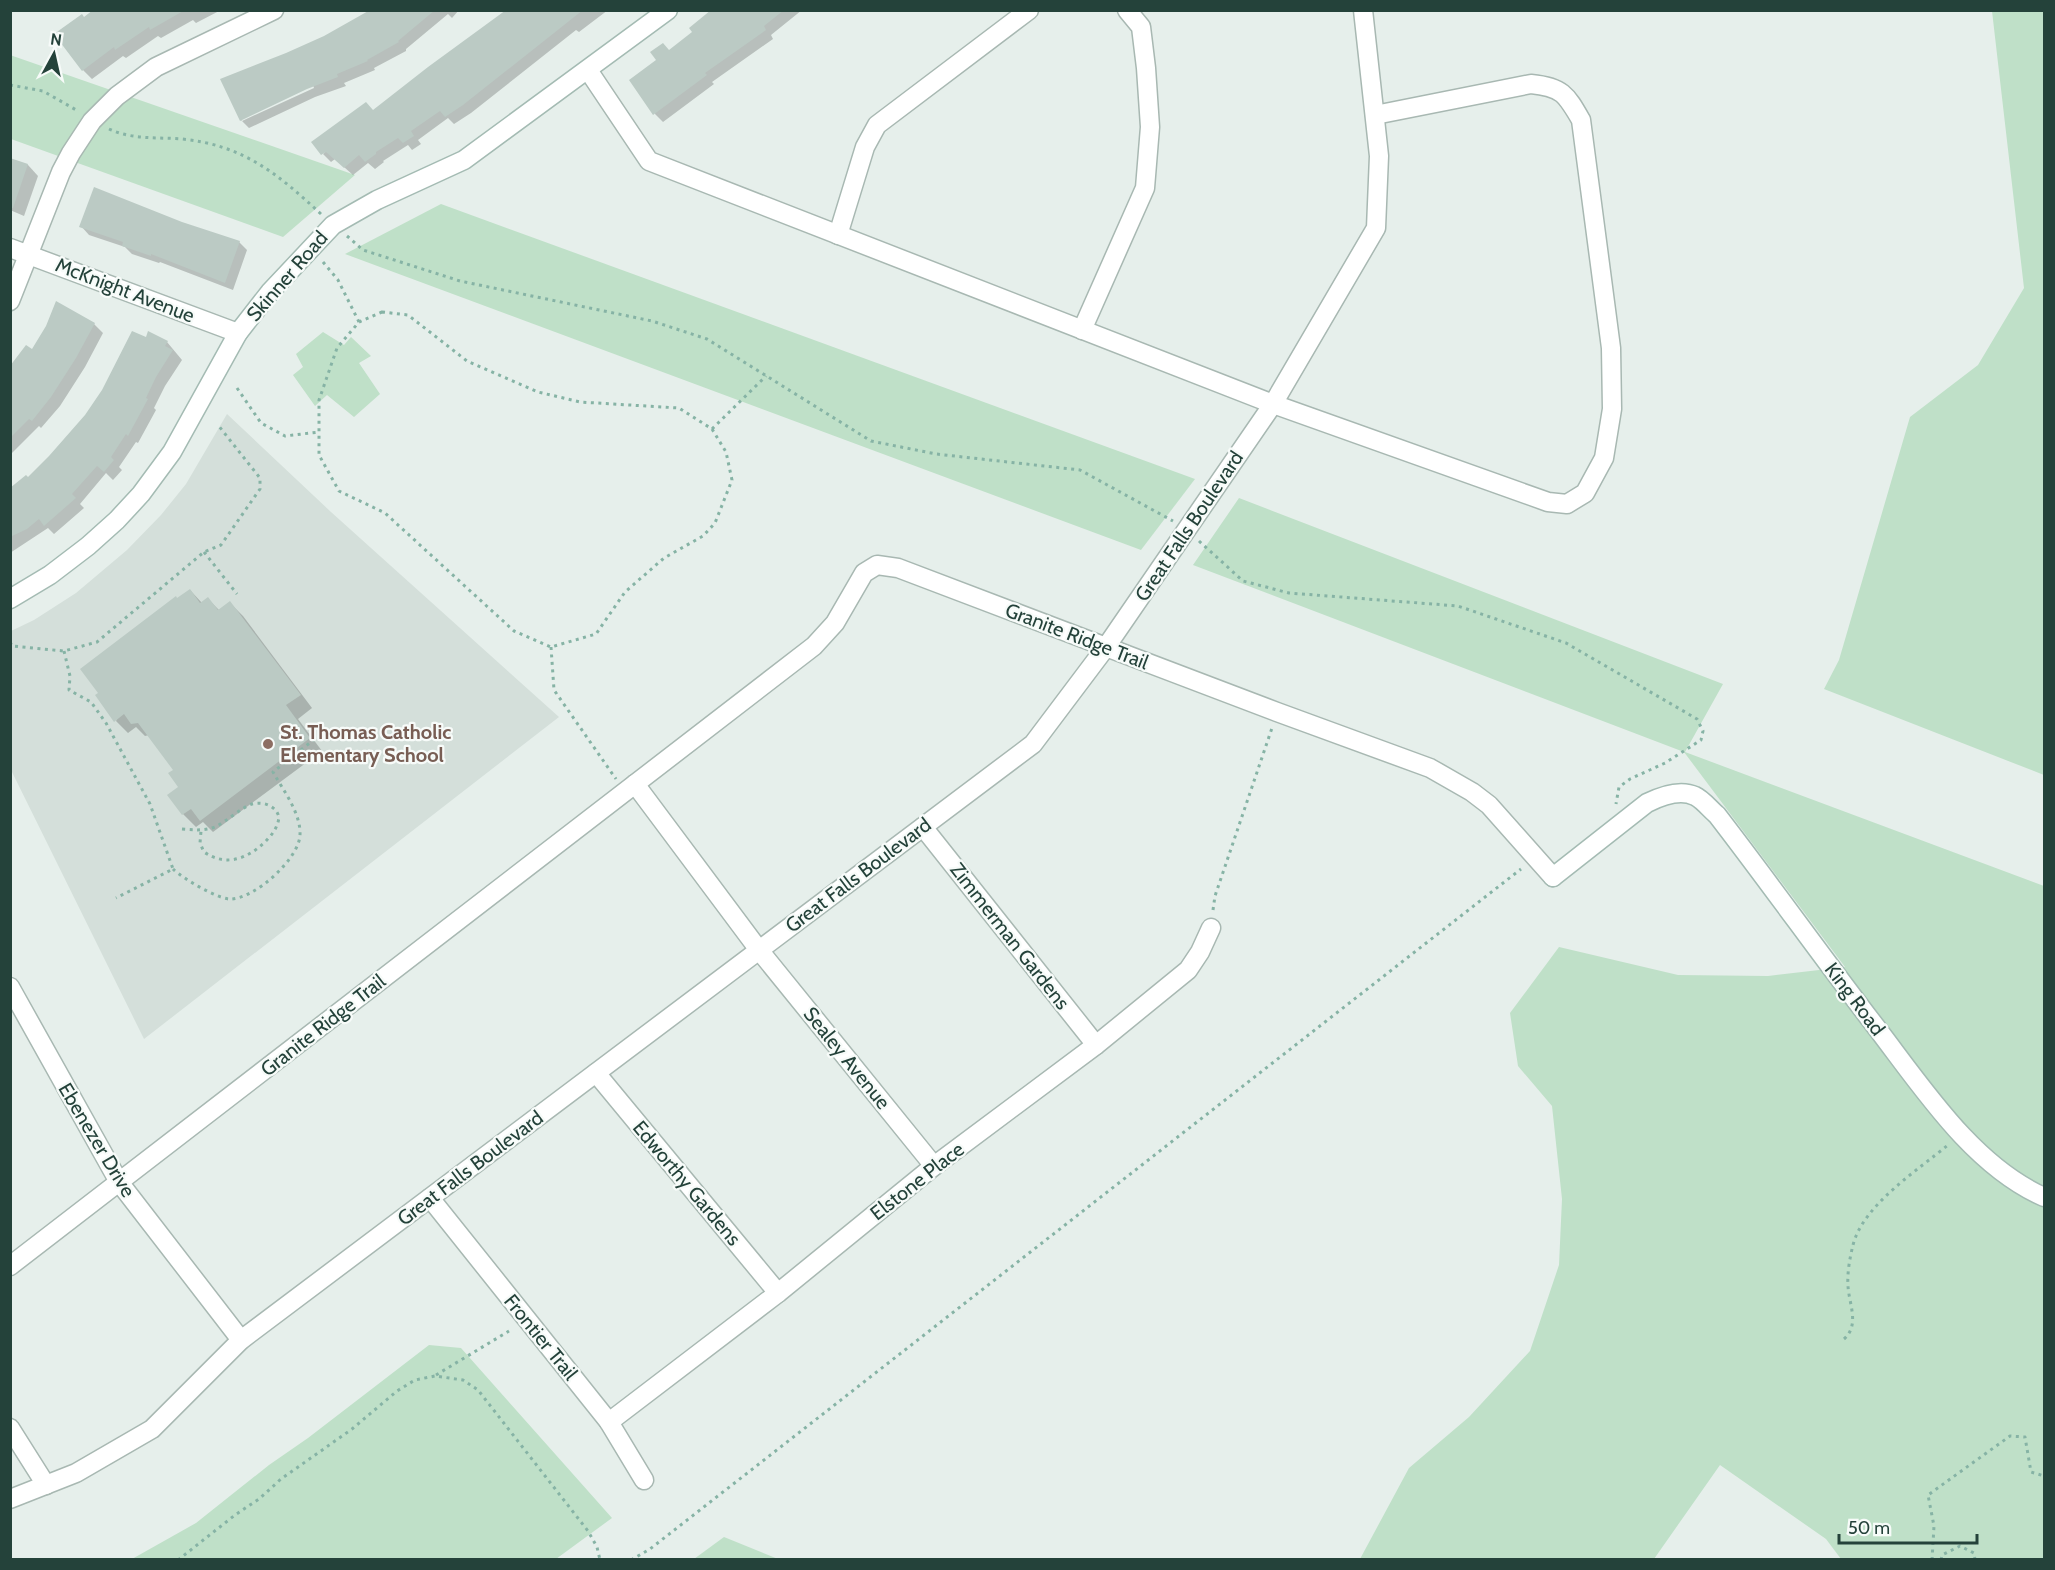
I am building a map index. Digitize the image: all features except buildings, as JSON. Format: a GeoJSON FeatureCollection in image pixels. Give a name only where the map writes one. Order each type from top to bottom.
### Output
{"type":"FeatureCollection","features":[{"type":"Feature","properties":{"kind":"street"},"geometry":{"type":"LineString","coordinates":[[10,301],[61,172],[92,121],[117,96],[156,67],[274,10]]}},
{"type":"Feature","properties":{"kind":"street","name":"Skinner Road"},"geometry":{"type":"LineString","coordinates":[[10,599],[50,575],[88,546],[117,520],[146,488],[182,435],[238,333],[270,292],[333,225],[377,200],[464,160],[668,10]]}},
{"type":"Feature","properties":{"kind":"street"},"geometry":{"type":"LineString","coordinates":[[838,235],[865,147],[878,125],[1029,10]]}},
{"type":"Feature","properties":{"kind":"street"},"geometry":{"type":"LineString","coordinates":[[1082,330],[1145,188],[1150,127],[1146,68],[1141,27],[1127,10]]}},
{"type":"Feature","properties":{"kind":"street","name":"Great Falls Boulevard"},"geometry":{"type":"LineString","coordinates":[[10,1499],[76,1473],[152,1429],[241,1341],[1033,744],[1106,647],[1273,404],[1376,228],[1379,156],[1363,10]]}},
{"type":"Feature","properties":{"kind":"street"},"geometry":{"type":"LineString","coordinates":[[588,70],[649,161],[1273,404],[1548,502],[1567,504],[1585,493],[1604,458],[1612,409],[1611,348],[1581,120],[1569,99],[1550,86],[1531,84],[1375,115]]}},
{"type":"Feature","properties":{"kind":"street","name":"McKnight Avenue"},"geometry":{"type":"LineString","coordinates":[[10,248],[238,333]]}},
{"type":"Feature","properties":{"kind":"street","name":"Granite Ridge Trail"},"geometry":{"type":"LineString","coordinates":[[10,1266],[814,646],[835,623],[864,573],[877,565],[898,568],[1430,768],[1489,805],[1553,877],[1610,832]]}},
{"type":"Feature","properties":{"kind":"street"},"geometry":{"type":"LineString","coordinates":[[630,788],[759,950]]}},
{"type":"Feature","properties":{"kind":"street","name":"King Road"},"geometry":{"type":"LineString","coordinates":[[1610,832],[1647,803],[1663,795],[1695,796],[1717,815],[1847,990],[1961,1134],[1998,1168],[2044,1197]]}},
{"type":"Feature","properties":{"kind":"street","name":"Zimmerman Gardens"},"geometry":{"type":"LineString","coordinates":[[923,826],[1096,1045]]}},
{"type":"Feature","properties":{"kind":"street","name":"Elstone Place"},"geometry":{"type":"LineString","coordinates":[[609,1422],[778,1293],[934,1166],[1096,1045],[1188,970],[1200,952],[1210,928]]}},
{"type":"Feature","properties":{"kind":"street","name":"Sealey Avenue"},"geometry":{"type":"LineString","coordinates":[[759,950],[934,1166]]}},
{"type":"Feature","properties":{"kind":"street","name":"Ebenezer Drive"},"geometry":{"type":"LineString","coordinates":[[10,987],[119,1182],[241,1341]]}},
{"type":"Feature","properties":{"kind":"street","name":"Edworthy Gardens"},"geometry":{"type":"LineString","coordinates":[[596,1073],[778,1293]]}},
{"type":"Feature","properties":{"kind":"street","name":"Frontier Trail"},"geometry":{"type":"LineString","coordinates":[[430,1198],[609,1422],[644,1480]]}},
{"type":"Feature","properties":{"kind":"street"},"geometry":{"type":"LineString","coordinates":[[10,1428],[46,1485]]}},
{"type":"Feature","properties":{"kind":"path"},"geometry":{"type":"LineString","coordinates":[[10,86],[43,91],[72,106],[92,121],[138,138],[210,142],[231,149],[254,161],[291,186],[363,250],[460,281],[652,321],[707,339],[871,441],[936,454],[1080,470],[1187,529],[1243,581],[1290,593],[1458,606],[1566,643],[1697,718],[1703,731],[1701,740],[1665,763],[1630,779],[1619,787],[1610,832]]}},
{"type":"Feature","properties":{"kind":"path"},"geometry":{"type":"LineString","coordinates":[[311,246],[338,280],[359,322]]}},
{"type":"Feature","properties":{"kind":"path"},"geometry":{"type":"LineString","coordinates":[[382,312],[408,315],[467,361],[538,392],[580,402],[679,408],[712,429],[726,452],[732,480],[715,524],[703,536],[664,558],[625,592],[596,634],[551,647],[514,631],[385,513],[339,491],[319,455],[319,400],[337,348],[359,322],[382,312]]}},
{"type":"Feature","properties":{"kind":"path"},"geometry":{"type":"LineString","coordinates":[[712,429],[766,376]]}},
{"type":"Feature","properties":{"kind":"path"},"geometry":{"type":"LineString","coordinates":[[237,388],[261,423],[285,436],[319,432]]}},
{"type":"Feature","properties":{"kind":"path"},"geometry":{"type":"LineString","coordinates":[[10,642],[12,646],[64,651],[97,642],[204,552],[221,545],[260,489],[261,484],[260,478],[218,425]]}},
{"type":"Feature","properties":{"kind":"path"},"geometry":{"type":"LineString","coordinates":[[204,552],[237,594]]}},
{"type":"Feature","properties":{"kind":"path"},"geometry":{"type":"LineString","coordinates":[[551,647],[554,690],[630,788]]}},
{"type":"Feature","properties":{"kind":"path"},"geometry":{"type":"LineString","coordinates":[[64,651],[70,676],[69,690],[91,702],[106,723],[150,804],[173,869],[179,875],[225,898],[238,898],[265,884],[277,875],[296,847],[300,836],[295,812],[273,772],[316,738]]}},
{"type":"Feature","properties":{"kind":"path"},"geometry":{"type":"LineString","coordinates":[[1210,928],[1215,896],[1277,712]]}},
{"type":"Feature","properties":{"kind":"path"},"geometry":{"type":"LineString","coordinates":[[182,829],[201,831],[214,827],[251,804],[272,806],[279,817],[272,836],[253,854],[238,859],[219,860],[204,852],[200,843],[201,831]]}},
{"type":"Feature","properties":{"kind":"path"},"geometry":{"type":"LineString","coordinates":[[631,1560],[650,1549],[1524,867]]}},
{"type":"Feature","properties":{"kind":"path"},"geometry":{"type":"LineString","coordinates":[[116,898],[173,869]]}},
{"type":"Feature","properties":{"kind":"path"},"geometry":{"type":"LineString","coordinates":[[1844,1339],[1850,1334],[1853,1324],[1848,1285],[1853,1242],[1864,1220],[1903,1182],[1961,1134]]}},
{"type":"Feature","properties":{"kind":"path"},"geometry":{"type":"LineString","coordinates":[[435,1376],[509,1331]]}},
{"type":"Feature","properties":{"kind":"path"},"geometry":{"type":"LineString","coordinates":[[178,1560],[259,1499],[281,1479],[352,1429],[397,1391],[415,1380],[435,1376],[463,1380],[478,1390],[588,1531],[597,1547],[600,1560]]}},
{"type":"Feature","properties":{"kind":"path"},"geometry":{"type":"LineString","coordinates":[[1932,1560],[1934,1526],[1928,1495],[2010,1436],[2025,1437],[2031,1472],[2044,1476]]}},
{"type":"Feature","properties":{"kind":"path"},"geometry":{"type":"LineString","coordinates":[[1941,1560],[1942,1555],[1960,1546],[1974,1553],[1975,1560]]}},
{"type":"Feature","properties":{"kind":"shaded area","name":"St. Thomas Catholic Elementary School"},"geometry":{"type":"Polygon","coordinates":[[[227,414],[331,512],[559,717],[144,1039],[11,770],[11,631],[34,620],[76,593],[127,550],[161,515],[186,484],[227,414]]]}},
{"type":"Feature","properties":{"kind":"green space"},"geometry":{"type":"Polygon","coordinates":[[[1992,11],[2044,11],[2044,775],[1824,689],[1839,660],[1910,417],[1978,365],[2024,288],[1992,11]]]}},
{"type":"Feature","properties":{"kind":"green space"},"geometry":{"type":"Polygon","coordinates":[[[10,55],[355,175],[283,237],[11,139],[10,55]]]}},
{"type":"Feature","properties":{"kind":"green space"},"geometry":{"type":"Polygon","coordinates":[[[441,204],[1195,479],[1141,550],[345,254],[441,204]]]}},
{"type":"Feature","properties":{"kind":"green space"},"geometry":{"type":"Polygon","coordinates":[[[323,332],[344,345],[351,337],[371,356],[359,363],[380,394],[354,417],[327,395],[315,406],[293,375],[303,367],[296,354],[323,332]]]}},
{"type":"Feature","properties":{"kind":"green space"},"geometry":{"type":"Polygon","coordinates":[[[1239,498],[1723,684],[1685,752],[2044,886],[2044,1559],[1841,1559],[1826,1539],[1720,1465],[1654,1559],[1360,1559],[1409,1468],[1469,1417],[1530,1351],[1559,1265],[1562,1199],[1552,1106],[1518,1066],[1510,1013],[1559,947],[1678,975],[1768,976],[1845,967],[1684,752],[1193,565],[1239,498]]]}},
{"type":"Feature","properties":{"kind":"green space"},"geometry":{"type":"Polygon","coordinates":[[[429,1345],[461,1348],[612,1518],[556,1559],[132,1559],[196,1523],[429,1345]]]}},
{"type":"Feature","properties":{"kind":"green space"},"geometry":{"type":"Polygon","coordinates":[[[724,1537],[778,1559],[694,1559],[724,1537]]]}},
{"type":"Feature","properties":{"kind":"place","name":"St. Thomas Catholic Elementary School"},"geometry":{"type":"Point","coordinates":[268,744]}}]}
